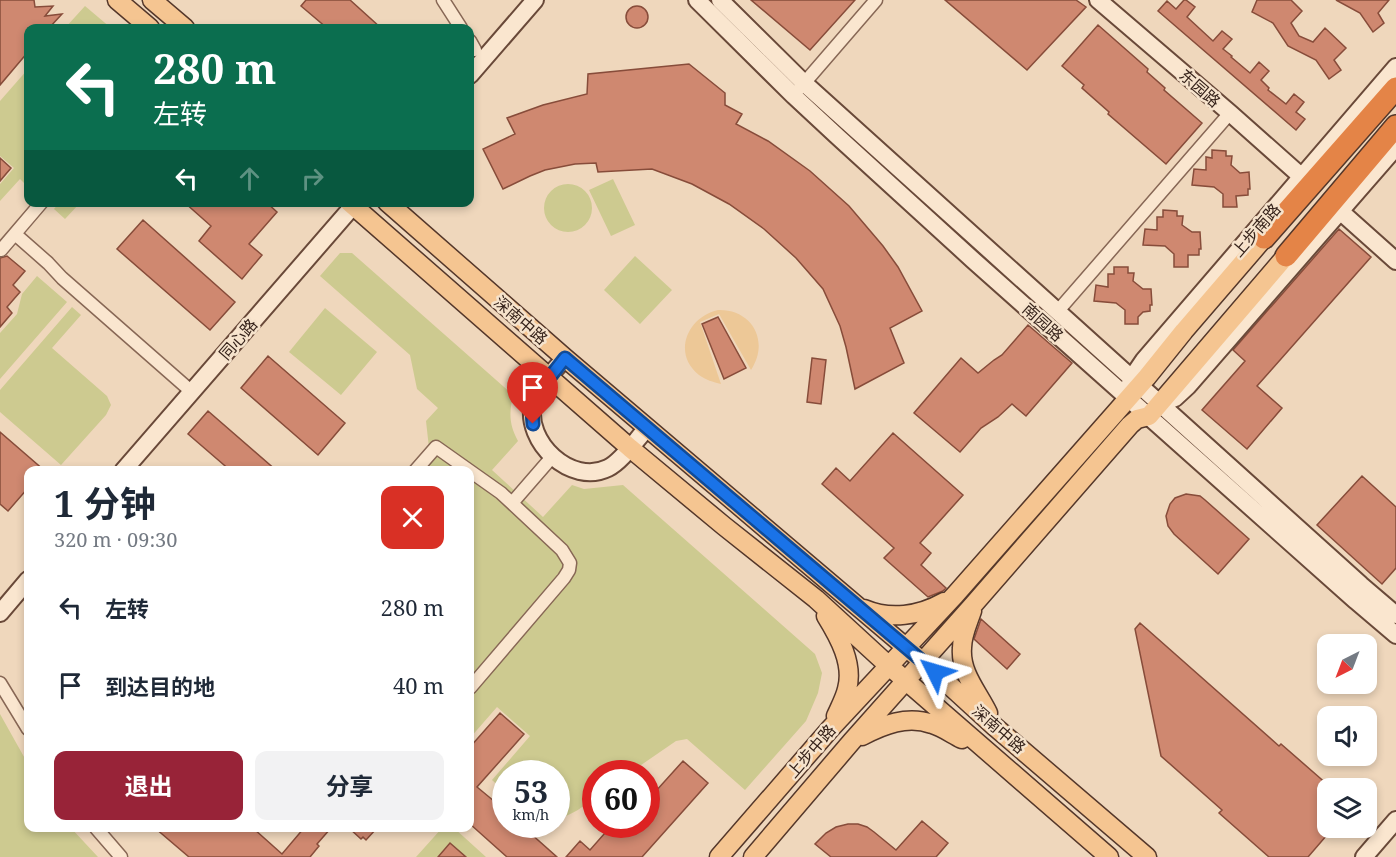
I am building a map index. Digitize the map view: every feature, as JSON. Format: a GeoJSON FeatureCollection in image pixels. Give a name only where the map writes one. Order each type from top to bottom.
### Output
{"type":"FeatureCollection","features":[{"type":"Feature","properties":{"kind":"highway"},"geometry":{"type":"LineString","coordinates":[[1264,238],[1396,88]]}},
{"type":"Feature","properties":{"kind":"highway"},"geometry":{"type":"LineString","coordinates":[[1286,256],[1396,126]]}},
{"type":"Feature","properties":{"kind":"main road"},"geometry":{"type":"LineString","coordinates":[[117,0],[145,24]]}},
{"type":"Feature","properties":{"kind":"main road"},"geometry":{"type":"LineString","coordinates":[[152,0],[180,24]]}},
{"type":"Feature","properties":{"kind":"main road","name":"深南中路"},"geometry":{"type":"LineString","coordinates":[[354,207],[630,447],[816,599],[889,666],[1109,857]]}},
{"type":"Feature","properties":{"kind":"main road","name":"深南中路"},"geometry":{"type":"LineString","coordinates":[[393,207],[646,428],[906,648],[1147,857]]}},
{"type":"Feature","properties":{"kind":"main road","name":"上步南路"},"geometry":{"type":"LineString","coordinates":[[906,648],[955,595],[1264,238]]}},
{"type":"Feature","properties":{"kind":"main road"},"geometry":{"type":"LineString","coordinates":[[922,662],[1130,425],[1137,418],[1154,410],[1286,256]]}},
{"type":"Feature","properties":{"kind":"main road"},"geometry":{"type":"LineString","coordinates":[[849,600],[870,612],[896,616],[926,610],[955,595]]}},
{"type":"Feature","properties":{"kind":"main road"},"geometry":{"type":"LineString","coordinates":[[816,599],[836,631],[847,660],[847,688],[830,729]]}},
{"type":"Feature","properties":{"kind":"main road"},"geometry":{"type":"LineString","coordinates":[[974,604],[964,634],[962,659],[969,679],[994,726]]}},
{"type":"Feature","properties":{"kind":"main road","name":"上步中路"},"geometry":{"type":"LineString","coordinates":[[719,857],[830,729],[906,648]]}},
{"type":"Feature","properties":{"kind":"main road","name":"上步中路"},"geometry":{"type":"LineString","coordinates":[[753,857],[922,662]]}},
{"type":"Feature","properties":{"kind":"main road"},"geometry":{"type":"LineString","coordinates":[[852,741],[883,726],[916,720],[931,723],[986,751]]}},
{"type":"Feature","properties":{"kind":"street"},"geometry":{"type":"LineString","coordinates":[[443,0],[458,24]]}},
{"type":"Feature","properties":{"kind":"street"},"geometry":{"type":"LineString","coordinates":[[474,70],[535,0]]}},
{"type":"Feature","properties":{"kind":"street","name":"南园路"},"geometry":{"type":"LineString","coordinates":[[697,0],[1057,312],[1154,410],[1356,601],[1396,635]]}},
{"type":"Feature","properties":{"kind":"street","name":"南园路"},"geometry":{"type":"LineString","coordinates":[[720,0],[799,90],[973,260],[1133,387]]}},
{"type":"Feature","properties":{"kind":"street"},"geometry":{"type":"LineString","coordinates":[[799,90],[876,0]]}},
{"type":"Feature","properties":{"kind":"street","name":"东园路"},"geometry":{"type":"LineString","coordinates":[[1098,0],[1302,177]]}},
{"type":"Feature","properties":{"kind":"street","name":"上步南路"},"geometry":{"type":"LineString","coordinates":[[1133,387],[1144,360],[1396,67]]}},
{"type":"Feature","properties":{"kind":"street"},"geometry":{"type":"LineString","coordinates":[[1057,312],[1230,113]]}},
{"type":"Feature","properties":{"kind":"street"},"geometry":{"type":"LineString","coordinates":[[1154,410],[1175,398],[1188,386],[1396,147]]}},
{"type":"Feature","properties":{"kind":"street"},"geometry":{"type":"LineString","coordinates":[[1,250],[38,207]]}},
{"type":"Feature","properties":{"kind":"street","name":"同心路"},"geometry":{"type":"LineString","coordinates":[[127,466],[348,207]]}},
{"type":"Feature","properties":{"kind":"street"},"geometry":{"type":"LineString","coordinates":[[1340,211],[1396,261]]}},
{"type":"Feature","properties":{"kind":"street"},"geometry":{"type":"LineString","coordinates":[[15,234],[192,392]]}},
{"type":"Feature","properties":{"kind":"street"},"geometry":{"type":"LineString","coordinates":[[565,358],[535,396],[533,403],[533,424],[536,434],[552,457],[568,467],[586,471],[605,469],[611,466],[646,428]]}},
{"type":"Feature","properties":{"kind":"street","name":"南园路"},"geometry":{"type":"LineString","coordinates":[[1154,410],[1393,606]]}},
{"type":"Feature","properties":{"kind":"street"},"geometry":{"type":"LineString","coordinates":[[419,466],[436,447],[463,466]]}},
{"type":"Feature","properties":{"kind":"street"},"geometry":{"type":"LineString","coordinates":[[512,503],[552,457]]}},
{"type":"Feature","properties":{"kind":"street"},"geometry":{"type":"LineString","coordinates":[[474,474],[512,503],[562,550],[570,563],[564,578],[474,683]]}},
{"type":"Feature","properties":{"kind":"street"},"geometry":{"type":"LineString","coordinates":[[0,613],[24,585]]}},
{"type":"Feature","properties":{"kind":"street"},"geometry":{"type":"LineString","coordinates":[[0,683],[24,722]]}},
{"type":"Feature","properties":{"kind":"street"},"geometry":{"type":"LineString","coordinates":[[1364,857],[1396,820]]}},
{"type":"Feature","properties":{"kind":"street"},"geometry":{"type":"LineString","coordinates":[[99,832],[121,857]]}},
{"type":"Feature","properties":{"kind":"shaded area"},"geometry":{"type":"Polygon","coordinates":[[[85,6],[106,24],[69,24],[85,6]]]}},
{"type":"Feature","properties":{"kind":"shaded area"},"geometry":{"type":"Polygon","coordinates":[[[24,74],[24,183],[20,179],[0,201],[0,184],[14,168],[0,156],[0,101],[24,74]]]}},
{"type":"Feature","properties":{"kind":"shaded area"},"geometry":{"type":"Polygon","coordinates":[[[613,179],[635,225],[611,236],[589,190],[613,179]]]}},
{"type":"Feature","properties":{"kind":"shaded area"},"geometry":{"type":"Polygon","coordinates":[[[568,184],[585,191],[592,208],[585,225],[568,232],[551,225],[544,208],[551,191],[568,184]]]}},
{"type":"Feature","properties":{"kind":"shaded area"},"geometry":{"type":"Polygon","coordinates":[[[56,207],[76,207],[65,219],[54,209],[56,207]]]}},
{"type":"Feature","properties":{"kind":"shaded area"},"geometry":{"type":"Polygon","coordinates":[[[340,253],[352,253],[513,395],[511,419],[518,441],[492,470],[543,517],[572,485],[584,489],[623,485],[815,654],[822,673],[818,693],[806,721],[745,790],[687,739],[676,741],[648,760],[582,760],[582,807],[570,814],[570,760],[509,760],[530,736],[497,707],[474,733],[474,466],[413,466],[429,448],[426,421],[438,408],[417,389],[410,355],[320,276],[340,253]]]}},
{"type":"Feature","properties":{"kind":"shaded area"},"geometry":{"type":"Polygon","coordinates":[[[635,256],[672,290],[640,324],[604,290],[635,256]]]}},
{"type":"Feature","properties":{"kind":"shaded area"},"geometry":{"type":"Polygon","coordinates":[[[37,276],[67,302],[0,379],[0,333],[17,314],[22,294],[37,276]]]}},
{"type":"Feature","properties":{"kind":"shaded area"},"geometry":{"type":"Polygon","coordinates":[[[72,307],[81,315],[52,348],[107,396],[111,405],[106,415],[61,465],[0,412],[0,390],[72,307]]]}},
{"type":"Feature","properties":{"kind":"shaded area"},"geometry":{"type":"Polygon","coordinates":[[[325,308],[377,352],[341,395],[289,352],[325,308]]]}},
{"type":"Feature","properties":{"kind":"shaded area"},"geometry":{"type":"Polygon","coordinates":[[[0,714],[24,757],[24,832],[75,832],[98,857],[0,857],[0,714]]]}},
{"type":"Feature","properties":{"kind":"shaded area"},"geometry":{"type":"Polygon","coordinates":[[[438,832],[458,832],[486,857],[416,857],[438,832]]]}},
{"type":"Feature","properties":{"kind":"sand"},"geometry":{"type":"Polygon","coordinates":[[[718,310],[730,311],[748,321],[758,338],[759,348],[751,370],[719,314],[700,322],[721,384],[699,375],[686,357],[685,347],[691,328],[698,320],[718,310]]]}},
{"type":"Feature","properties":{"kind":"building"},"geometry":{"type":"Polygon","coordinates":[[[0,0],[34,0],[35,7],[53,6],[45,16],[62,14],[53,24],[24,24],[24,57],[0,85],[0,0]]]}},
{"type":"Feature","properties":{"kind":"building"},"geometry":{"type":"Polygon","coordinates":[[[306,0],[350,0],[377,24],[322,24],[301,6],[306,0]]]}},
{"type":"Feature","properties":{"kind":"building"},"geometry":{"type":"Polygon","coordinates":[[[751,0],[855,0],[810,50],[751,0]]]}},
{"type":"Feature","properties":{"kind":"building"},"geometry":{"type":"Polygon","coordinates":[[[945,0],[1076,0],[1086,7],[1027,70],[945,0]]]}},
{"type":"Feature","properties":{"kind":"building"},"geometry":{"type":"Polygon","coordinates":[[[1184,0],[1195,7],[1187,17],[1213,41],[1222,31],[1232,39],[1223,49],[1250,73],[1259,62],[1269,71],[1261,80],[1269,88],[1268,90],[1286,104],[1294,94],[1304,102],[1296,112],[1305,119],[1296,130],[1158,11],[1167,1],[1176,9],[1184,0]]]}},
{"type":"Feature","properties":{"kind":"building"},"geometry":{"type":"Polygon","coordinates":[[[1257,0],[1291,0],[1302,11],[1291,23],[1299,36],[1313,42],[1325,28],[1346,48],[1334,60],[1341,70],[1329,79],[1316,60],[1288,46],[1273,23],[1252,12],[1257,0]]]}},
{"type":"Feature","properties":{"kind":"building"},"geometry":{"type":"Polygon","coordinates":[[[1336,0],[1389,0],[1378,13],[1384,23],[1373,32],[1360,13],[1336,0]]]}},
{"type":"Feature","properties":{"kind":"building"},"geometry":{"type":"Polygon","coordinates":[[[637,6],[645,9],[648,17],[645,25],[637,28],[629,25],[626,17],[629,9],[637,6]]]}},
{"type":"Feature","properties":{"kind":"building"},"geometry":{"type":"Polygon","coordinates":[[[1098,25],[1148,69],[1147,72],[1165,88],[1164,90],[1202,123],[1166,164],[1108,114],[1109,112],[1082,88],[1084,85],[1062,66],[1098,25]]]}},
{"type":"Feature","properties":{"kind":"building"},"geometry":{"type":"Polygon","coordinates":[[[689,64],[725,93],[725,105],[742,114],[736,124],[768,141],[810,171],[849,206],[883,246],[898,267],[922,311],[890,328],[904,363],[855,389],[840,326],[823,289],[796,258],[764,229],[729,204],[692,184],[652,169],[598,172],[596,163],[575,164],[545,170],[503,189],[483,149],[515,134],[507,118],[543,105],[587,94],[588,74],[689,64]]]}},
{"type":"Feature","properties":{"kind":"building"},"geometry":{"type":"Polygon","coordinates":[[[1212,150],[1226,151],[1226,156],[1232,156],[1231,165],[1240,173],[1249,172],[1248,195],[1236,196],[1237,207],[1223,207],[1223,194],[1214,187],[1192,185],[1194,169],[1206,170],[1206,157],[1212,158],[1212,150]]]}},
{"type":"Feature","properties":{"kind":"building"},"geometry":{"type":"Polygon","coordinates":[[[0,158],[11,168],[0,181],[0,158]]]}},
{"type":"Feature","properties":{"kind":"building"},"geometry":{"type":"Polygon","coordinates":[[[190,207],[272,207],[277,212],[249,244],[262,255],[242,279],[199,241],[211,226],[190,207]]]}},
{"type":"Feature","properties":{"kind":"building"},"geometry":{"type":"Polygon","coordinates":[[[1163,210],[1177,211],[1177,216],[1183,216],[1182,225],[1192,232],[1200,232],[1199,255],[1188,255],[1188,267],[1174,267],[1174,254],[1165,246],[1143,245],[1145,229],[1157,230],[1157,217],[1163,217],[1163,210]]]}},
{"type":"Feature","properties":{"kind":"building"},"geometry":{"type":"Polygon","coordinates":[[[143,220],[235,302],[210,330],[117,249],[143,220]]]}},
{"type":"Feature","properties":{"kind":"building"},"geometry":{"type":"Polygon","coordinates":[[[1339,229],[1371,257],[1257,386],[1282,408],[1247,449],[1202,410],[1245,361],[1233,350],[1339,229]]]}},
{"type":"Feature","properties":{"kind":"building"},"geometry":{"type":"Polygon","coordinates":[[[7,256],[25,271],[13,285],[20,292],[7,307],[12,313],[0,327],[0,258],[7,256]]]}},
{"type":"Feature","properties":{"kind":"building"},"geometry":{"type":"Polygon","coordinates":[[[1114,267],[1128,267],[1128,273],[1134,273],[1133,281],[1143,289],[1151,289],[1150,311],[1143,312],[1138,317],[1138,324],[1125,324],[1125,310],[1116,303],[1094,301],[1096,285],[1108,287],[1108,274],[1114,274],[1114,267]]]}},
{"type":"Feature","properties":{"kind":"building"},"geometry":{"type":"Polygon","coordinates":[[[718,317],[746,368],[724,379],[702,324],[718,317]]]}},
{"type":"Feature","properties":{"kind":"building"},"geometry":{"type":"Polygon","coordinates":[[[1028,325],[1072,363],[1026,416],[1012,404],[981,428],[960,452],[914,413],[961,358],[978,373],[1002,355],[1028,325]]]}},
{"type":"Feature","properties":{"kind":"building"},"geometry":{"type":"Polygon","coordinates":[[[268,356],[345,423],[318,455],[241,388],[268,356]]]}},
{"type":"Feature","properties":{"kind":"building"},"geometry":{"type":"Polygon","coordinates":[[[812,358],[826,360],[821,404],[807,402],[812,358]]]}},
{"type":"Feature","properties":{"kind":"building"},"geometry":{"type":"Polygon","coordinates":[[[208,411],[271,466],[225,466],[188,434],[208,411]]]}},
{"type":"Feature","properties":{"kind":"building"},"geometry":{"type":"Polygon","coordinates":[[[0,432],[39,466],[24,466],[24,493],[8,511],[0,504],[0,432]]]}},
{"type":"Feature","properties":{"kind":"building"},"geometry":{"type":"Polygon","coordinates":[[[893,433],[963,495],[920,543],[931,553],[921,565],[946,588],[928,597],[884,558],[894,548],[822,484],[836,468],[850,481],[893,433]]]}},
{"type":"Feature","properties":{"kind":"building"},"geometry":{"type":"Polygon","coordinates":[[[1362,476],[1396,507],[1396,568],[1382,584],[1317,525],[1362,476]]]}},
{"type":"Feature","properties":{"kind":"building"},"geometry":{"type":"Polygon","coordinates":[[[1186,494],[1200,496],[1249,539],[1218,574],[1168,526],[1166,516],[1170,504],[1175,498],[1186,494]]]}},
{"type":"Feature","properties":{"kind":"building"},"geometry":{"type":"Polygon","coordinates":[[[981,619],[1020,654],[1007,669],[974,639],[981,619]]]}},
{"type":"Feature","properties":{"kind":"building"},"geometry":{"type":"Polygon","coordinates":[[[1140,623],[1279,746],[1281,744],[1320,778],[1317,778],[1317,838],[1324,838],[1308,857],[1269,857],[1219,813],[1222,810],[1161,756],[1135,629],[1140,623]]]}},
{"type":"Feature","properties":{"kind":"building"},"geometry":{"type":"Polygon","coordinates":[[[500,713],[524,734],[501,760],[492,760],[492,770],[477,787],[492,799],[492,838],[536,838],[557,857],[507,857],[474,828],[474,742],[500,713]]]}},
{"type":"Feature","properties":{"kind":"building"},"geometry":{"type":"Polygon","coordinates":[[[683,761],[708,783],[660,837],[660,786],[683,761]]]}},
{"type":"Feature","properties":{"kind":"building"},"geometry":{"type":"Polygon","coordinates":[[[922,821],[948,843],[936,857],[831,857],[815,844],[836,827],[858,824],[867,827],[896,850],[922,821]]]}},
{"type":"Feature","properties":{"kind":"building"},"geometry":{"type":"Polygon","coordinates":[[[160,832],[257,832],[282,854],[301,832],[328,832],[310,857],[189,857],[160,832]]]}},
{"type":"Feature","properties":{"kind":"building"},"geometry":{"type":"Polygon","coordinates":[[[353,832],[373,832],[366,840],[363,837],[361,839],[353,832]]]}},
{"type":"Feature","properties":{"kind":"building"},"geometry":{"type":"Polygon","coordinates":[[[601,838],[659,838],[642,857],[566,857],[580,841],[590,850],[601,838]]]}},
{"type":"Feature","properties":{"kind":"building"},"geometry":{"type":"Polygon","coordinates":[[[450,843],[466,857],[438,857],[450,843]]]}},
{"type":"Feature","properties":{"kind":"route"},"geometry":{"type":"LineString","coordinates":[[533,424],[535,396],[565,358],[935,672]]}}]}
